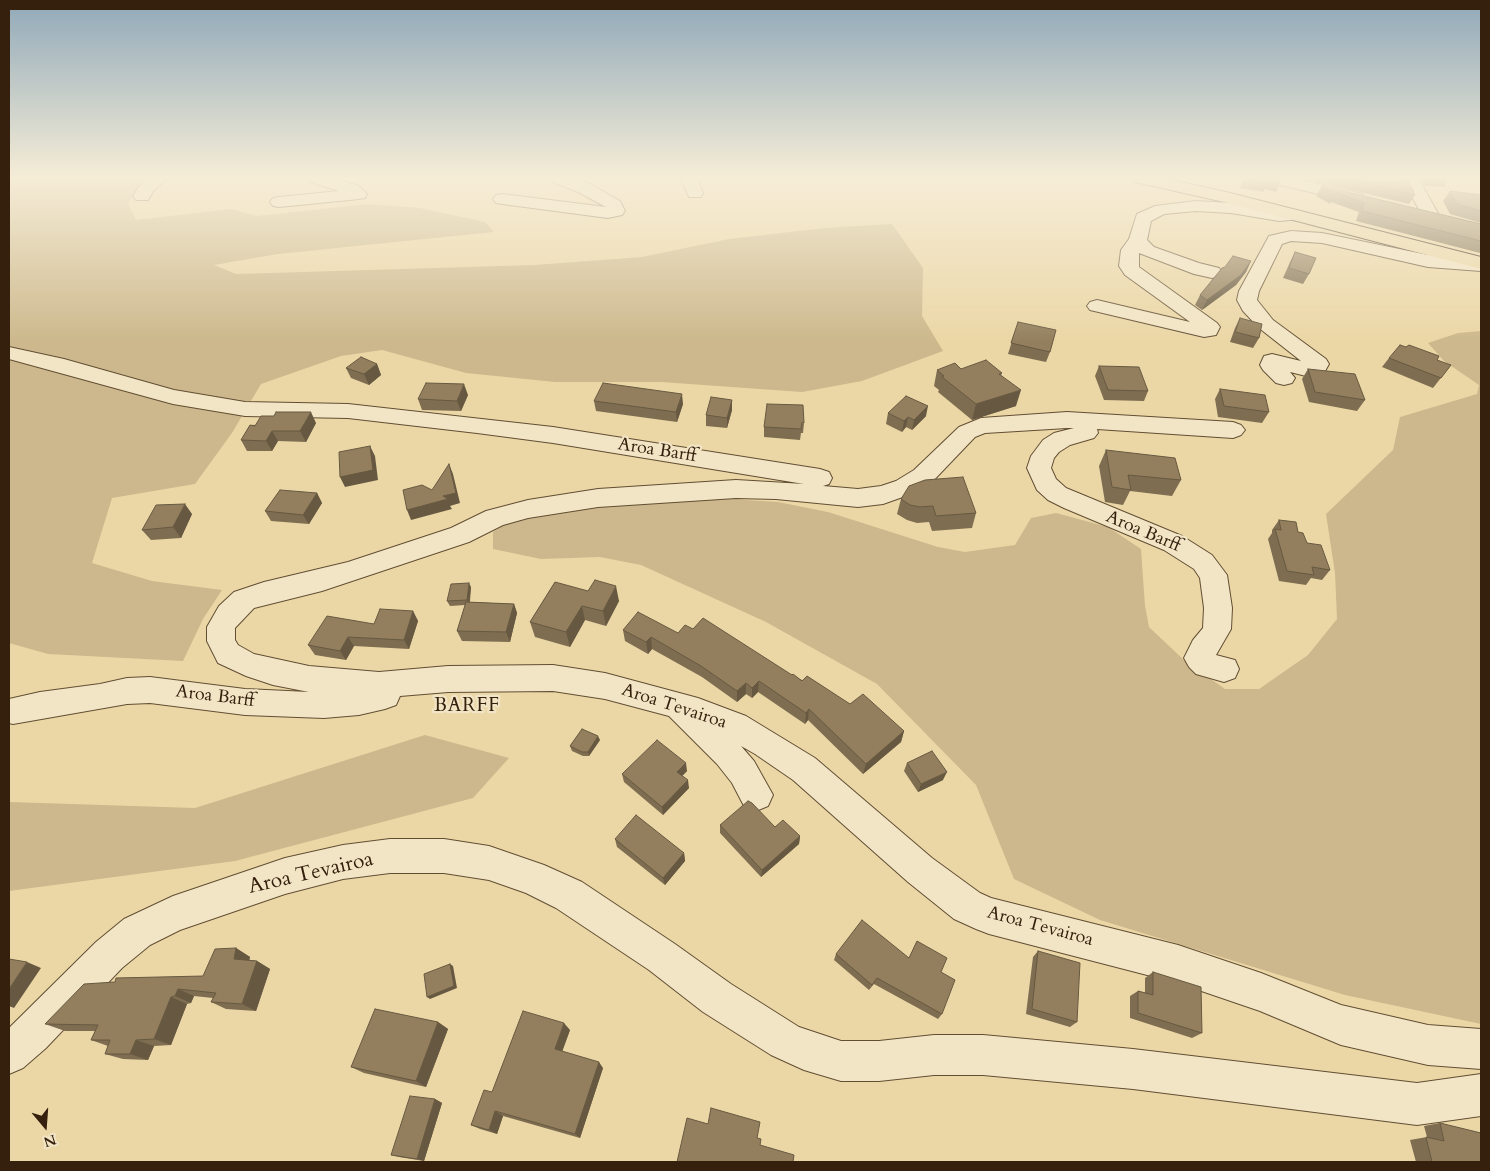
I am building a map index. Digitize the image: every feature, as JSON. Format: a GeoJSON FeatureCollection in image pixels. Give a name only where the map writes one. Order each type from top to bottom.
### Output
{"type":"FeatureCollection","features":[{"type":"Feature","properties":{"kind":"main road"},"geometry":{"type":"LineString","coordinates":[[1361,233],[1481,264]]}},
{"type":"Feature","properties":{"kind":"street"},"geometry":{"type":"LineString","coordinates":[[1097,306],[1204,331],[1209,330],[1210,327],[1204,322],[1132,271],[1128,266],[1130,250],[1138,241],[1140,233]]}},
{"type":"Feature","properties":{"kind":"street"},"geometry":{"type":"LineString","coordinates":[[1284,378],[1271,365],[1272,361],[1310,370],[1316,368],[1318,364],[1266,324],[1250,307],[1247,300],[1249,292],[1275,240],[1291,236],[1322,238],[1428,261],[1481,264]]}},
{"type":"Feature","properties":{"kind":"street"},"geometry":{"type":"LineString","coordinates":[[1138,241],[1147,251],[1194,268],[1212,272]]}},
{"type":"Feature","properties":{"kind":"street","name":"Aroa Barff"},"geometry":{"type":"LineString","coordinates":[[9,353],[56,364],[173,397],[245,409],[348,411],[553,435],[852,484],[860,486],[874,496]]}},
{"type":"Feature","properties":{"kind":"street","name":"Aroa Barff"},"geometry":{"type":"LineString","coordinates":[[460,536],[495,518],[520,511],[598,498],[736,489],[858,498],[883,495],[906,487],[923,476],[961,437],[981,426],[1044,421],[1233,430]]}},
{"type":"Feature","properties":{"kind":"street","name":"Aroa Barff"},"geometry":{"type":"LineString","coordinates":[[1084,422],[1086,433],[1062,439],[1051,446],[1043,456],[1039,468],[1046,484],[1057,494],[1073,502],[1173,543],[1203,562],[1213,575],[1218,608],[1217,629],[1199,658],[1206,665],[1224,669]]}},
{"type":"Feature","properties":{"kind":"street","name":"Aroa Tevairoa"},"geometry":{"type":"LineString","coordinates":[[460,536],[322,580],[264,593],[244,600],[229,614],[221,627],[221,641],[228,654],[246,664],[273,672],[309,679],[349,684],[379,685],[499,678],[563,679],[605,686],[698,711],[735,726],[796,764],[853,810],[920,870],[967,906],[989,916],[1178,964],[1261,992],[1341,1025],[1428,1045],[1481,1048]]}},
{"type":"Feature","properties":{"kind":"street","name":"Aroa Barff"},"geometry":{"type":"LineString","coordinates":[[12,711],[40,704],[100,697],[127,691],[150,690],[245,702],[324,705],[358,702],[386,696],[417,683]]}},
{"type":"Feature","properties":{"kind":"street"},"geometry":{"type":"LineString","coordinates":[[676,705],[728,754],[743,772],[756,795]]}},
{"type":"Feature","properties":{"kind":"street","name":"Aroa Tevairoa"},"geometry":{"type":"LineString","coordinates":[[9,1054],[32,1034],[109,955],[137,932],[173,914],[285,876],[344,862],[390,856],[444,856],[488,863],[532,877],[569,895],[662,957],[717,998],[785,1041],[804,1050],[840,1061],[879,1061],[934,1055],[983,1054],[1134,1069],[1417,1104],[1481,1095]]}},
{"type":"Feature","properties":{"kind":"shaded area"},"geometry":{"type":"Polygon","coordinates":[[[9,233],[488,233],[278,254],[214,265],[236,274],[535,265],[642,257],[729,239],[784,233],[898,233],[923,268],[922,316],[943,351],[862,381],[802,392],[661,382],[555,382],[466,373],[382,350],[341,356],[261,384],[232,433],[195,484],[112,498],[92,563],[152,581],[222,590],[203,619],[183,661],[48,654],[9,643],[9,233]]]}},
{"type":"Feature","properties":{"kind":"shaded area"},"geometry":{"type":"Polygon","coordinates":[[[1481,331],[1481,1024],[1345,995],[1100,920],[1014,879],[976,785],[877,684],[766,622],[641,565],[600,557],[541,559],[493,549],[493,532],[520,515],[576,506],[730,499],[778,502],[828,512],[938,547],[965,552],[1015,545],[1031,518],[1056,513],[1108,527],[1141,549],[1145,606],[1149,627],[1185,661],[1225,689],[1259,689],[1308,655],[1337,619],[1335,573],[1326,514],[1393,450],[1400,417],[1477,394],[1479,385],[1444,361],[1428,343],[1458,333],[1481,331]]]}},
{"type":"Feature","properties":{"kind":"shaded area"},"geometry":{"type":"Polygon","coordinates":[[[425,735],[509,758],[473,798],[235,861],[9,891],[9,802],[195,808],[425,735]]]}},
{"type":"Feature","properties":{"kind":"building"},"geometry":{"type":"Polygon","coordinates":[[[1448,233],[1481,233],[1481,241],[1448,233]]]}},
{"type":"Feature","properties":{"kind":"building"},"geometry":{"type":"Polygon","coordinates":[[[1295,252],[1316,258],[1309,274],[1289,268],[1295,252]]]}},
{"type":"Feature","properties":{"kind":"building"},"geometry":{"type":"Polygon","coordinates":[[[1233,256],[1251,261],[1241,275],[1207,300],[1200,295],[1233,256]]]}},
{"type":"Feature","properties":{"kind":"building"},"geometry":{"type":"Polygon","coordinates":[[[1240,318],[1262,324],[1259,338],[1235,332],[1240,318]]]}},
{"type":"Feature","properties":{"kind":"building"},"geometry":{"type":"Polygon","coordinates":[[[1018,322],[1056,330],[1050,352],[1011,343],[1018,322]]]}},
{"type":"Feature","properties":{"kind":"building"},"geometry":{"type":"Polygon","coordinates":[[[1400,345],[1406,347],[1409,345],[1439,356],[1437,360],[1451,365],[1441,378],[1389,358],[1400,345]]]}},
{"type":"Feature","properties":{"kind":"building"},"geometry":{"type":"Polygon","coordinates":[[[361,357],[377,364],[364,374],[346,368],[361,357]]]}},
{"type":"Feature","properties":{"kind":"building"},"geometry":{"type":"Polygon","coordinates":[[[986,360],[1002,373],[999,374],[1021,390],[976,404],[942,377],[944,376],[937,370],[955,363],[961,369],[986,360]]]}},
{"type":"Feature","properties":{"kind":"building"},"geometry":{"type":"Polygon","coordinates":[[[1099,366],[1139,367],[1148,391],[1108,390],[1099,366]]]}},
{"type":"Feature","properties":{"kind":"building"},"geometry":{"type":"Polygon","coordinates":[[[1308,369],[1355,374],[1365,400],[1315,392],[1308,369]]]}},
{"type":"Feature","properties":{"kind":"building"},"geometry":{"type":"Polygon","coordinates":[[[426,383],[464,384],[457,401],[418,399],[426,383]]]}},
{"type":"Feature","properties":{"kind":"building"},"geometry":{"type":"Polygon","coordinates":[[[603,383],[682,394],[676,412],[594,401],[603,383]]]}},
{"type":"Feature","properties":{"kind":"building"},"geometry":{"type":"Polygon","coordinates":[[[1220,389],[1265,395],[1269,412],[1224,406],[1220,389]]]}},
{"type":"Feature","properties":{"kind":"building"},"geometry":{"type":"Polygon","coordinates":[[[906,396],[928,406],[914,420],[908,417],[904,421],[888,413],[906,396]]]}},
{"type":"Feature","properties":{"kind":"building"},"geometry":{"type":"Polygon","coordinates":[[[711,397],[732,400],[727,418],[706,415],[711,397]]]}},
{"type":"Feature","properties":{"kind":"building"},"geometry":{"type":"Polygon","coordinates":[[[767,404],[803,405],[804,423],[802,422],[801,429],[764,427],[767,404]]]}},
{"type":"Feature","properties":{"kind":"building"},"geometry":{"type":"Polygon","coordinates":[[[276,412],[311,412],[300,431],[272,431],[266,441],[241,440],[250,425],[255,426],[261,416],[274,416],[276,412]]]}},
{"type":"Feature","properties":{"kind":"building"},"geometry":{"type":"Polygon","coordinates":[[[370,446],[373,470],[340,477],[339,452],[370,446]]]}},
{"type":"Feature","properties":{"kind":"building"},"geometry":{"type":"Polygon","coordinates":[[[1106,450],[1175,458],[1181,480],[1128,475],[1131,490],[1112,487],[1106,450]]]}},
{"type":"Feature","properties":{"kind":"building"},"geometry":{"type":"Polygon","coordinates":[[[449,464],[456,493],[443,496],[448,499],[407,510],[403,490],[422,485],[432,490],[449,464]]]}},
{"type":"Feature","properties":{"kind":"building"},"geometry":{"type":"Polygon","coordinates":[[[963,477],[976,513],[936,516],[933,506],[920,507],[910,505],[901,499],[909,486],[925,480],[963,477]]]}},
{"type":"Feature","properties":{"kind":"building"},"geometry":{"type":"Polygon","coordinates":[[[280,490],[317,493],[303,515],[265,511],[280,490]]]}},
{"type":"Feature","properties":{"kind":"building"},"geometry":{"type":"Polygon","coordinates":[[[185,504],[173,527],[142,530],[156,505],[185,504]]]}},
{"type":"Feature","properties":{"kind":"building"},"geometry":{"type":"Polygon","coordinates":[[[1279,520],[1296,522],[1298,532],[1303,533],[1307,543],[1321,545],[1330,570],[1312,567],[1314,575],[1287,571],[1275,529],[1281,530],[1279,520]]]}},
{"type":"Feature","properties":{"kind":"building"},"geometry":{"type":"Polygon","coordinates":[[[595,580],[616,586],[603,611],[582,606],[566,632],[530,622],[555,582],[588,591],[595,580]]]}},
{"type":"Feature","properties":{"kind":"building"},"geometry":{"type":"Polygon","coordinates":[[[469,583],[467,600],[447,601],[451,584],[469,583]]]}},
{"type":"Feature","properties":{"kind":"building"},"geometry":{"type":"Polygon","coordinates":[[[466,602],[514,604],[506,632],[457,631],[466,602]]]}},
{"type":"Feature","properties":{"kind":"building"},"geometry":{"type":"Polygon","coordinates":[[[380,609],[413,611],[404,640],[348,637],[340,651],[308,645],[327,616],[374,624],[380,609]]]}},
{"type":"Feature","properties":{"kind":"building"},"geometry":{"type":"Polygon","coordinates":[[[638,612],[678,633],[685,625],[693,629],[703,618],[802,681],[807,676],[850,704],[863,694],[904,731],[866,764],[809,709],[806,713],[759,681],[752,688],[746,683],[737,691],[701,666],[651,637],[646,642],[623,630],[638,612]]]}},
{"type":"Feature","properties":{"kind":"building"},"geometry":{"type":"Polygon","coordinates":[[[582,729],[598,736],[588,752],[582,752],[570,746],[582,729]]]}},
{"type":"Feature","properties":{"kind":"building"},"geometry":{"type":"Polygon","coordinates":[[[657,740],[686,763],[677,772],[688,780],[662,807],[622,774],[657,740]]]}},
{"type":"Feature","properties":{"kind":"building"},"geometry":{"type":"Polygon","coordinates":[[[932,751],[947,772],[921,784],[907,763],[932,751]]]}},
{"type":"Feature","properties":{"kind":"building"},"geometry":{"type":"Polygon","coordinates":[[[748,801],[775,827],[783,820],[800,836],[762,870],[720,825],[748,801]]]}},
{"type":"Feature","properties":{"kind":"building"},"geometry":{"type":"Polygon","coordinates":[[[636,815],[684,853],[663,878],[615,839],[636,815]]]}},
{"type":"Feature","properties":{"kind":"building"},"geometry":{"type":"Polygon","coordinates":[[[862,920],[909,958],[917,941],[947,958],[941,972],[955,980],[942,1014],[877,978],[872,985],[836,954],[862,920]]]}},
{"type":"Feature","properties":{"kind":"building"},"geometry":{"type":"Polygon","coordinates":[[[236,948],[234,959],[257,961],[242,1004],[211,1002],[216,993],[178,989],[175,996],[171,997],[154,1039],[136,1040],[130,1054],[105,1054],[110,1040],[91,1040],[98,1025],[45,1024],[84,984],[115,982],[116,978],[203,976],[215,949],[236,948]]]}},
{"type":"Feature","properties":{"kind":"building"},"geometry":{"type":"Polygon","coordinates":[[[1038,951],[1080,963],[1077,1022],[1032,1009],[1038,951]]]}},
{"type":"Feature","properties":{"kind":"building"},"geometry":{"type":"Polygon","coordinates":[[[9,959],[27,962],[9,989],[9,959]]]}},
{"type":"Feature","properties":{"kind":"building"},"geometry":{"type":"Polygon","coordinates":[[[450,964],[454,986],[427,997],[424,974],[450,964]]]}},
{"type":"Feature","properties":{"kind":"building"},"geometry":{"type":"Polygon","coordinates":[[[1153,972],[1201,987],[1202,1033],[1138,1013],[1138,991],[1153,995],[1153,972]]]}},
{"type":"Feature","properties":{"kind":"building"},"geometry":{"type":"Polygon","coordinates":[[[375,1009],[438,1022],[416,1081],[351,1067],[375,1009]]]}},
{"type":"Feature","properties":{"kind":"building"},"geometry":{"type":"Polygon","coordinates":[[[523,1011],[564,1023],[555,1049],[599,1062],[575,1134],[495,1111],[489,1130],[471,1125],[484,1090],[492,1092],[523,1011]]]}},
{"type":"Feature","properties":{"kind":"building"},"geometry":{"type":"Polygon","coordinates":[[[410,1096],[435,1099],[417,1159],[391,1155],[410,1096]]]}},
{"type":"Feature","properties":{"kind":"building"},"geometry":{"type":"Polygon","coordinates":[[[711,1108],[760,1122],[757,1138],[761,1139],[760,1145],[794,1155],[793,1162],[677,1162],[687,1118],[708,1124],[711,1108]]]}},
{"type":"Feature","properties":{"kind":"building"},"geometry":{"type":"Polygon","coordinates":[[[1440,1123],[1481,1133],[1481,1162],[1432,1162],[1426,1137],[1444,1141],[1440,1123]]]}},
{"type":"Feature","properties":{"kind":"district","name":"BARFF"},"geometry":{"type":"Point","coordinates":[467,707]}}]}
